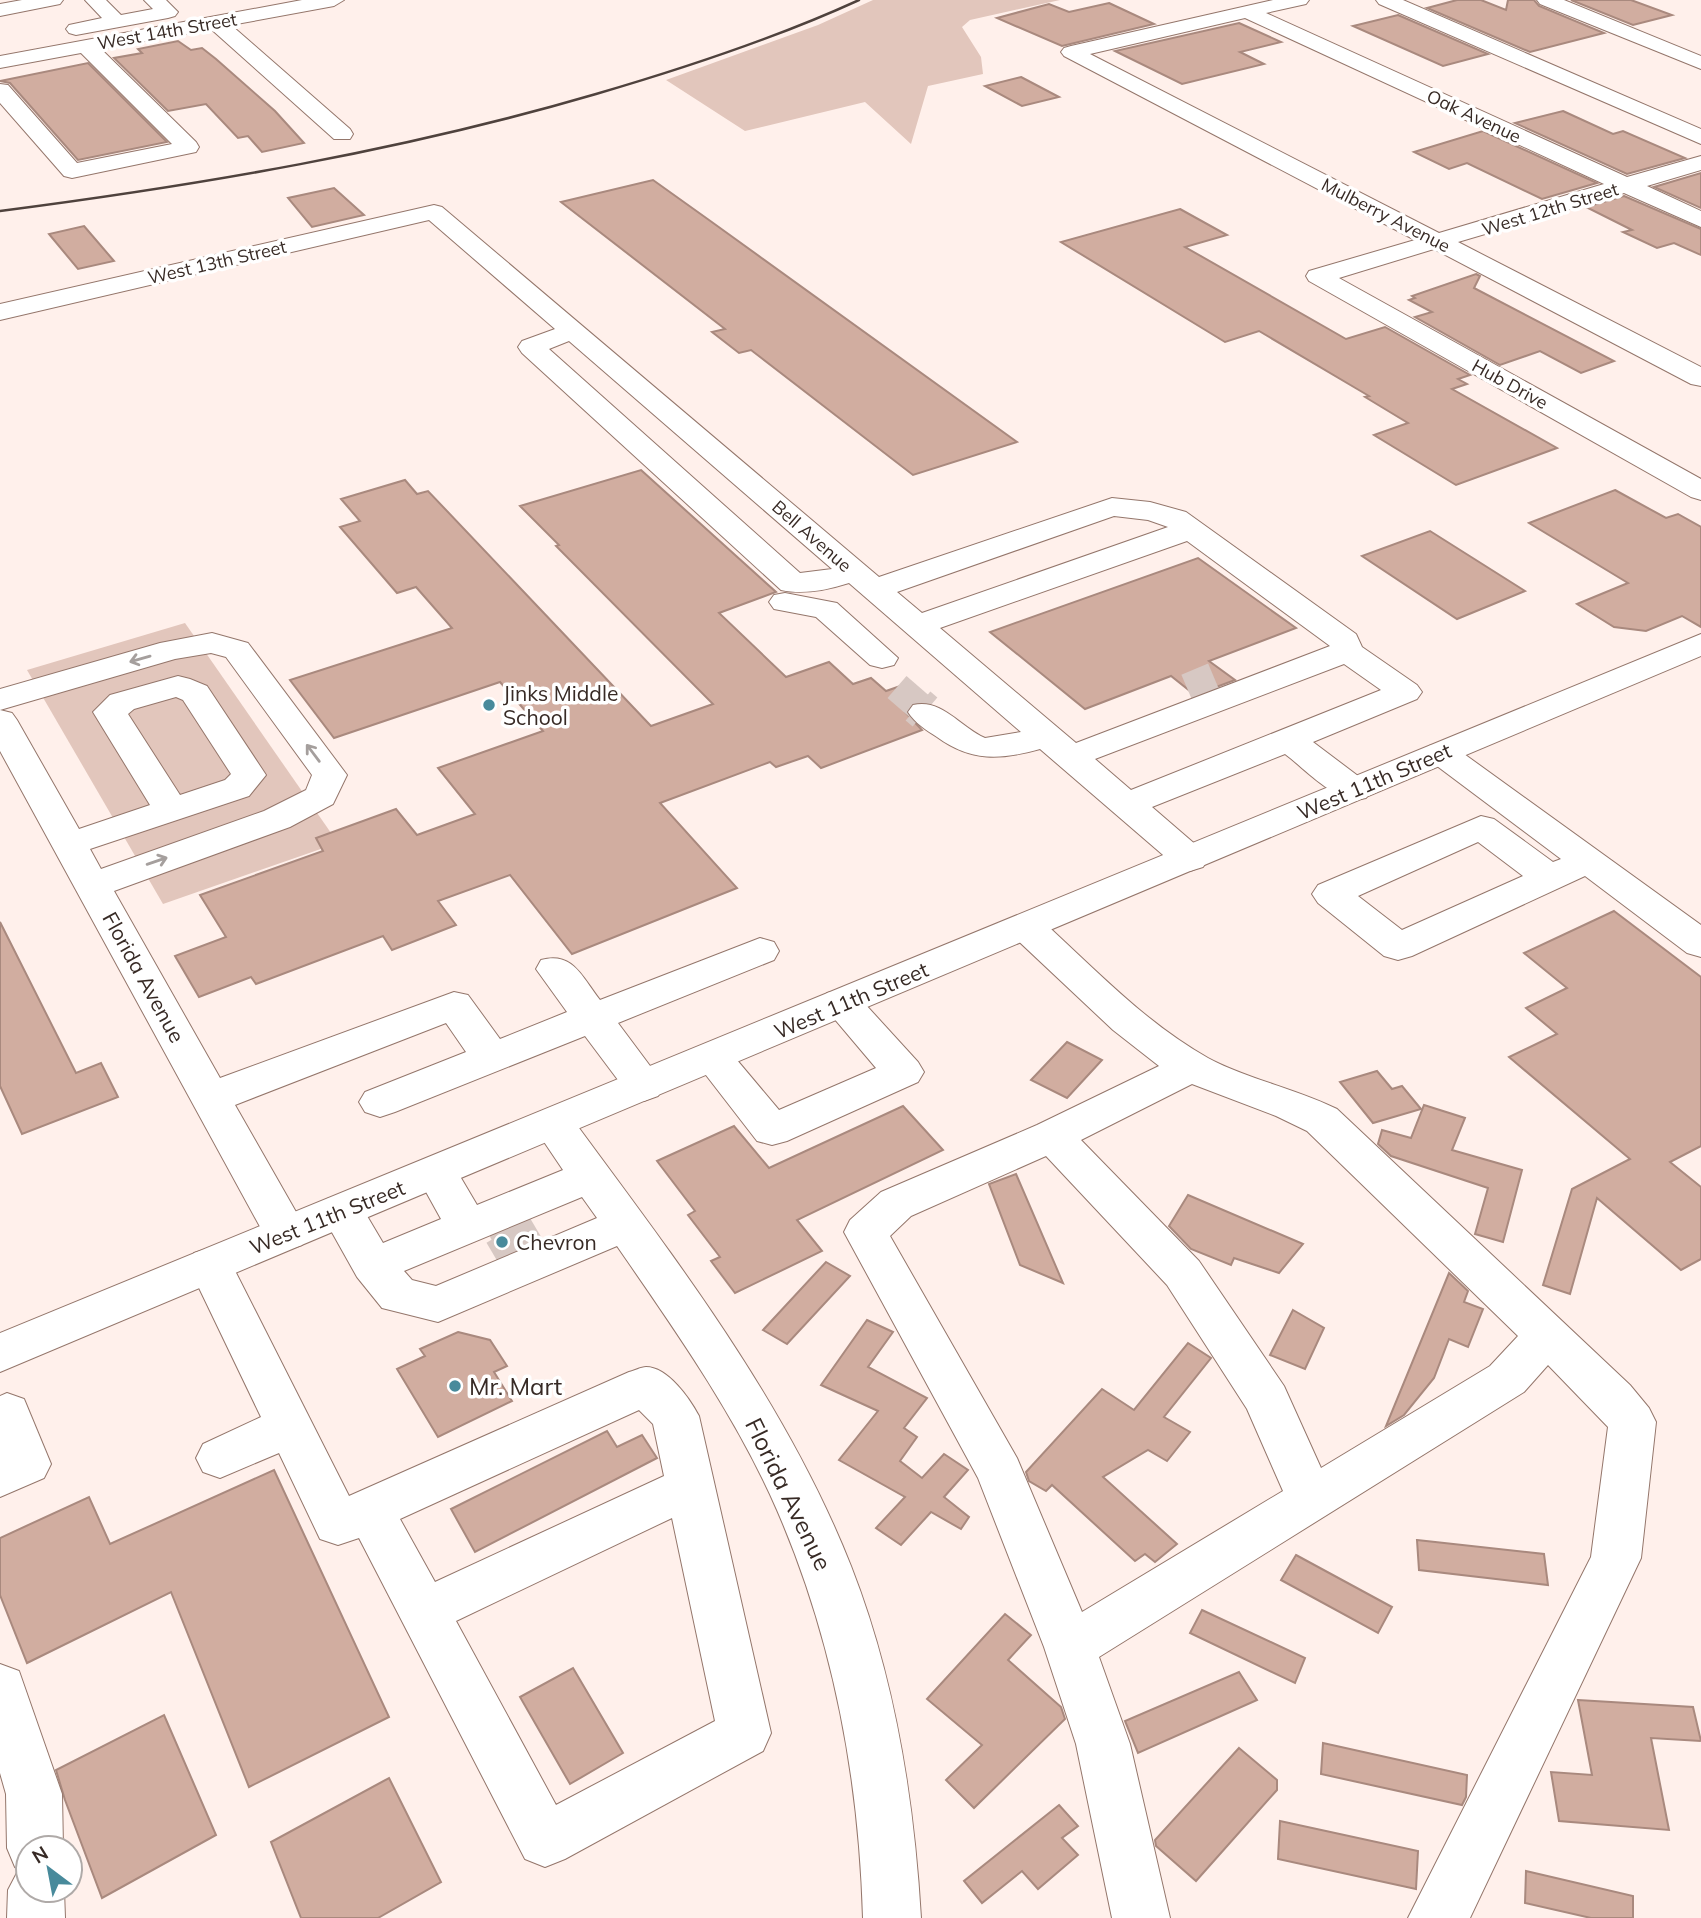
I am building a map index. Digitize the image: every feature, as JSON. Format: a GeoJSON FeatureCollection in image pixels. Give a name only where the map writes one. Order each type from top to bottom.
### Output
{"type":"FeatureCollection","features":[{"type":"Feature","properties":{"kind":"street"},"geometry":{"type":"LineString","coordinates":[[95,0],[116,22]]}},
{"type":"Feature","properties":{"kind":"street"},"geometry":{"type":"LineString","coordinates":[[2,33],[65,31],[168,12],[154,0]]}},
{"type":"Feature","properties":{"kind":"street","name":"West 14th Street"},"geometry":{"type":"LineString","coordinates":[[0,62],[334,0]]}},
{"type":"Feature","properties":{"kind":"street"},"geometry":{"type":"LineString","coordinates":[[1247,12],[1298,0]]}},
{"type":"Feature","properties":{"kind":"street"},"geometry":{"type":"LineString","coordinates":[[1386,0],[1701,137]]}},
{"type":"Feature","properties":{"kind":"street"},"geometry":{"type":"LineString","coordinates":[[1548,0],[1701,63]]}},
{"type":"Feature","properties":{"kind":"street"},"geometry":{"type":"LineString","coordinates":[[0,10],[46,1],[65,31]]}},
{"type":"Feature","properties":{"kind":"street","name":"Mulberry Avenue"},"geometry":{"type":"LineString","coordinates":[[1247,12],[1072,52],[1701,378]]}},
{"type":"Feature","properties":{"kind":"street","name":"Oak Avenue"},"geometry":{"type":"LineString","coordinates":[[1247,12],[1701,220]]}},
{"type":"Feature","properties":{"kind":"street"},"geometry":{"type":"LineString","coordinates":[[215,22],[342,134]]}},
{"type":"Feature","properties":{"kind":"street"},"geometry":{"type":"LineString","coordinates":[[0,90],[72,171],[188,147],[86,46]]}},
{"type":"Feature","properties":{"kind":"street","name":"West 12th Street"},"geometry":{"type":"LineString","coordinates":[[1318,276],[1701,163]]}},
{"type":"Feature","properties":{"kind":"street","name":"West 13th Street"},"geometry":{"type":"LineString","coordinates":[[0,312],[434,212]]}},
{"type":"Feature","properties":{"kind":"street","name":"Bell Avenue"},"geometry":{"type":"LineString","coordinates":[[434,212],[1190,859]]}},
{"type":"Feature","properties":{"kind":"street","name":"Hub Drive"},"geometry":{"type":"LineString","coordinates":[[1318,276],[1701,491]]}},
{"type":"Feature","properties":{"kind":"street"},"geometry":{"type":"LineString","coordinates":[[573,331],[531,347],[792,583],[864,581],[1112,507],[1150,511],[1175,518],[1191,529],[1345,641],[1347,651],[1405,692],[1126,805]]}},
{"type":"Feature","properties":{"kind":"street"},"geometry":{"type":"LineString","coordinates":[[882,658],[923,631],[1191,529]]}},
{"type":"Feature","properties":{"kind":"street"},"geometry":{"type":"LineString","coordinates":[[785,602],[826,610],[882,658],[884,673],[897,687]]}},
{"type":"Feature","properties":{"kind":"street"},"geometry":{"type":"LineString","coordinates":[[0,700],[171,650],[212,643],[237,650],[330,775],[321,796],[277,819],[93,884]]}},
{"type":"Feature","properties":{"kind":"street","name":"West 11th Street"},"geometry":{"type":"LineString","coordinates":[[0,1353],[1701,645]]}},
{"type":"Feature","properties":{"kind":"street"},"geometry":{"type":"LineString","coordinates":[[925,712],[962,741],[982,749],[1058,746],[1170,719],[1347,651]]}},
{"type":"Feature","properties":{"kind":"street"},"geometry":{"type":"LineString","coordinates":[[1225,672],[1280,676]]}},
{"type":"Feature","properties":{"kind":"street"},"geometry":{"type":"LineString","coordinates":[[1170,719],[1187,688]]}},
{"type":"Feature","properties":{"kind":"street","name":"Florida Avenue"},"geometry":{"type":"LineString","coordinates":[[0,721],[286,1233]]}},
{"type":"Feature","properties":{"kind":"street"},"geometry":{"type":"LineString","coordinates":[[1289,740],[1354,790]]}},
{"type":"Feature","properties":{"kind":"street"},"geometry":{"type":"LineString","coordinates":[[1441,753],[1701,944]]}},
{"type":"Feature","properties":{"kind":"street"},"geometry":{"type":"LineString","coordinates":[[70,844],[171,810]]}},
{"type":"Feature","properties":{"kind":"street"},"geometry":{"type":"LineString","coordinates":[[1551,877],[1481,827],[1331,894],[1398,947],[1587,861]]}},
{"type":"Feature","properties":{"kind":"street"},"geometry":{"type":"LineString","coordinates":[[1026,927],[1136,1027],[1192,1067],[1322,1119],[1613,1399],[1632,1422],[1616,1558],[1449,1900],[1437,1918]]}},
{"type":"Feature","properties":{"kind":"street"},"geometry":{"type":"LineString","coordinates":[[380,1102],[760,951]]}},
{"type":"Feature","properties":{"kind":"street"},"geometry":{"type":"LineString","coordinates":[[555,969],[644,1086]]}},
{"type":"Feature","properties":{"kind":"street"},"geometry":{"type":"LineString","coordinates":[[712,1057],[772,1130],[904,1072],[841,1003]]}},
{"type":"Feature","properties":{"kind":"street"},"geometry":{"type":"LineString","coordinates":[[211,1098],[454,1005],[492,1058]]}},
{"type":"Feature","properties":{"kind":"street"},"geometry":{"type":"LineString","coordinates":[[1141,1918],[1103,1744],[1070,1647],[1000,1473],[866,1232],[896,1204],[1052,1136],[1192,1067]]}},
{"type":"Feature","properties":{"kind":"street","name":"Florida Avenue"},"geometry":{"type":"LineString","coordinates":[[553,1124],[571,1184],[603,1233],[738,1392],[791,1491],[825,1565],[848,1634],[871,1735],[883,1810],[892,1918]]}},
{"type":"Feature","properties":{"kind":"street"},"geometry":{"type":"LineString","coordinates":[[1052,1136],[1183,1273],[1267,1399],[1311,1499]]}},
{"type":"Feature","properties":{"kind":"street"},"geometry":{"type":"LineString","coordinates":[[436,1172],[504,1235]]}},
{"type":"Feature","properties":{"kind":"street"},"geometry":{"type":"LineString","coordinates":[[342,1210],[373,1265],[398,1295],[438,1304],[504,1235],[571,1184]]}},
{"type":"Feature","properties":{"kind":"street"},"geometry":{"type":"LineString","coordinates":[[373,1265],[504,1235],[603,1233]]}},
{"type":"Feature","properties":{"kind":"street"},"geometry":{"type":"LineString","coordinates":[[210,1265],[338,1524],[646,1386],[675,1416],[744,1733],[545,1840],[370,1510]]}},
{"type":"Feature","properties":{"kind":"street"},"geometry":{"type":"LineString","coordinates":[[1070,1647],[1507,1379],[1547,1335]]}},
{"type":"Feature","properties":{"kind":"street"},"geometry":{"type":"LineString","coordinates":[[0,1476],[27,1464],[7,1413]]}},
{"type":"Feature","properties":{"kind":"street"},"geometry":{"type":"LineString","coordinates":[[220,1458],[289,1426]]}},
{"type":"Feature","properties":{"kind":"street"},"geometry":{"type":"LineString","coordinates":[[424,1612],[690,1488]]}},
{"type":"Feature","properties":{"kind":"street"},"geometry":{"type":"LineString","coordinates":[[0,1688],[34,1794],[35,1834]]}},
{"type":"Feature","properties":{"kind":"shaded area"},"geometry":{"type":"Polygon","coordinates":[[[873,0],[1060,0],[970,20],[962,27],[981,57],[983,74],[928,86],[911,144],[865,102],[745,131],[666,80],[818,25],[873,0]]]}},
{"type":"Feature","properties":{"kind":"shaded area"},"geometry":{"type":"Polygon","coordinates":[[[185,623],[338,843],[163,904],[27,670],[185,623]]]}},
{"type":"Feature","properties":{"kind":"building"},"geometry":{"type":"Polygon","coordinates":[[[1457,0],[1481,0],[1506,10],[1508,0],[1534,0],[1539,6],[1604,33],[1530,52],[1427,8],[1457,0]]]}},
{"type":"Feature","properties":{"kind":"building"},"geometry":{"type":"Polygon","coordinates":[[[1571,0],[1631,0],[1672,15],[1633,25],[1571,0]]]}},
{"type":"Feature","properties":{"kind":"building"},"geometry":{"type":"Polygon","coordinates":[[[1109,3],[1154,24],[1062,46],[997,18],[1049,4],[1069,12],[1109,3]]]}},
{"type":"Feature","properties":{"kind":"building"},"geometry":{"type":"Polygon","coordinates":[[[1398,15],[1488,54],[1443,66],[1353,26],[1398,15]]]}},
{"type":"Feature","properties":{"kind":"building"},"geometry":{"type":"Polygon","coordinates":[[[1239,23],[1281,42],[1240,52],[1264,64],[1182,84],[1115,51],[1239,23]]]}},
{"type":"Feature","properties":{"kind":"building"},"geometry":{"type":"Polygon","coordinates":[[[178,41],[191,50],[202,48],[216,59],[275,111],[304,143],[262,152],[248,136],[238,138],[206,104],[168,111],[114,58],[142,53],[138,49],[178,41]]]}},
{"type":"Feature","properties":{"kind":"building"},"geometry":{"type":"Polygon","coordinates":[[[88,63],[167,142],[78,160],[10,83],[0,81],[88,63]]]}},
{"type":"Feature","properties":{"kind":"building"},"geometry":{"type":"Polygon","coordinates":[[[1021,77],[1059,97],[1022,106],[985,86],[1021,77]]]}},
{"type":"Feature","properties":{"kind":"building"},"geometry":{"type":"Polygon","coordinates":[[[1563,111],[1613,134],[1623,131],[1685,158],[1627,174],[1515,123],[1563,111]]]}},
{"type":"Feature","properties":{"kind":"building"},"geometry":{"type":"Polygon","coordinates":[[[1483,131],[1597,183],[1542,199],[1467,163],[1449,169],[1414,152],[1483,131]]]}},
{"type":"Feature","properties":{"kind":"building"},"geometry":{"type":"Polygon","coordinates":[[[1701,173],[1701,208],[1654,187],[1701,173]]]}},
{"type":"Feature","properties":{"kind":"building"},"geometry":{"type":"Polygon","coordinates":[[[653,180],[1017,442],[913,475],[751,350],[739,353],[712,332],[725,329],[561,202],[653,180]]]}},
{"type":"Feature","properties":{"kind":"building"},"geometry":{"type":"Polygon","coordinates":[[[334,188],[364,215],[312,227],[288,198],[334,188]]]}},
{"type":"Feature","properties":{"kind":"building"},"geometry":{"type":"Polygon","coordinates":[[[1624,196],[1701,229],[1701,255],[1674,243],[1657,248],[1623,232],[1632,230],[1586,207],[1624,196]]]}},
{"type":"Feature","properties":{"kind":"building"},"geometry":{"type":"Polygon","coordinates":[[[1180,209],[1227,235],[1185,247],[1346,339],[1385,327],[1470,375],[1458,379],[1467,384],[1452,389],[1557,448],[1456,485],[1374,435],[1408,423],[1365,397],[1369,396],[1259,331],[1225,342],[1061,242],[1180,209]]]}},
{"type":"Feature","properties":{"kind":"building"},"geometry":{"type":"Polygon","coordinates":[[[84,226],[114,261],[78,269],[49,234],[84,226]]]}},
{"type":"Feature","properties":{"kind":"building"},"geometry":{"type":"Polygon","coordinates":[[[1476,274],[1480,276],[1474,288],[1614,361],[1581,373],[1540,351],[1500,365],[1415,317],[1432,312],[1409,300],[1415,298],[1412,296],[1476,274]]]}},
{"type":"Feature","properties":{"kind":"building"},"geometry":{"type":"Polygon","coordinates":[[[641,470],[776,592],[719,613],[786,677],[829,662],[853,684],[871,678],[886,691],[909,683],[928,702],[913,702],[905,712],[922,730],[821,768],[808,756],[776,767],[770,762],[660,803],[737,888],[572,954],[510,875],[438,901],[456,925],[392,950],[383,936],[256,984],[251,977],[199,997],[175,956],[226,937],[200,895],[323,851],[316,838],[396,809],[417,835],[475,814],[438,768],[543,731],[500,682],[334,738],[290,680],[452,628],[416,587],[397,593],[340,527],[360,521],[341,499],[405,480],[417,494],[428,491],[651,726],[713,704],[556,546],[559,545],[520,506],[641,470]]]}},
{"type":"Feature","properties":{"kind":"building"},"geometry":{"type":"Polygon","coordinates":[[[1615,490],[1666,518],[1678,514],[1701,527],[1701,627],[1682,616],[1646,631],[1614,627],[1577,604],[1628,583],[1529,523],[1615,490]]]}},
{"type":"Feature","properties":{"kind":"building"},"geometry":{"type":"Polygon","coordinates":[[[1430,531],[1525,591],[1457,619],[1362,556],[1430,531]]]}},
{"type":"Feature","properties":{"kind":"building"},"geometry":{"type":"Polygon","coordinates":[[[1198,558],[1296,628],[1209,661],[1235,680],[1195,695],[1171,676],[1085,709],[990,632],[1198,558]]]}},
{"type":"Feature","properties":{"kind":"building"},"geometry":{"type":"Polygon","coordinates":[[[1614,911],[1701,977],[1701,1146],[1670,1162],[1701,1187],[1701,1259],[1681,1270],[1597,1198],[1570,1294],[1543,1285],[1572,1189],[1630,1159],[1509,1057],[1557,1034],[1526,1008],[1567,988],[1524,953],[1614,911]]]}},
{"type":"Feature","properties":{"kind":"building"},"geometry":{"type":"Polygon","coordinates":[[[0,922],[76,1073],[101,1063],[118,1097],[22,1134],[0,1086],[0,922]]]}},
{"type":"Feature","properties":{"kind":"building"},"geometry":{"type":"Polygon","coordinates":[[[1067,1042],[1102,1060],[1067,1098],[1031,1080],[1067,1042]]]}},
{"type":"Feature","properties":{"kind":"building"},"geometry":{"type":"Polygon","coordinates":[[[1377,1071],[1392,1089],[1402,1086],[1421,1109],[1373,1123],[1340,1082],[1377,1071]]]}},
{"type":"Feature","properties":{"kind":"building"},"geometry":{"type":"Polygon","coordinates":[[[1424,1105],[1465,1118],[1452,1150],[1522,1170],[1503,1242],[1475,1234],[1488,1188],[1391,1156],[1378,1144],[1382,1130],[1411,1138],[1424,1105]]]}},
{"type":"Feature","properties":{"kind":"building"},"geometry":{"type":"Polygon","coordinates":[[[903,1106],[943,1150],[797,1220],[822,1251],[735,1293],[711,1261],[720,1257],[688,1215],[695,1211],[657,1161],[734,1126],[769,1168],[903,1106]]]}},
{"type":"Feature","properties":{"kind":"building"},"geometry":{"type":"Polygon","coordinates":[[[1016,1174],[1063,1283],[1020,1265],[989,1184],[1016,1174]]]}},
{"type":"Feature","properties":{"kind":"building"},"geometry":{"type":"Polygon","coordinates":[[[1188,1195],[1303,1244],[1279,1273],[1234,1258],[1231,1265],[1191,1249],[1169,1226],[1188,1195]]]}},
{"type":"Feature","properties":{"kind":"building"},"geometry":{"type":"Polygon","coordinates":[[[826,1262],[850,1276],[787,1344],[763,1330],[826,1262]]]}},
{"type":"Feature","properties":{"kind":"building"},"geometry":{"type":"Polygon","coordinates":[[[1449,1273],[1468,1291],[1464,1302],[1483,1309],[1468,1347],[1449,1339],[1434,1378],[1404,1415],[1386,1426],[1449,1273]]]}},
{"type":"Feature","properties":{"kind":"building"},"geometry":{"type":"Polygon","coordinates":[[[1293,1310],[1324,1328],[1305,1369],[1270,1355],[1293,1310]]]}},
{"type":"Feature","properties":{"kind":"building"},"geometry":{"type":"Polygon","coordinates":[[[867,1320],[893,1332],[868,1367],[927,1398],[904,1428],[917,1437],[900,1461],[922,1478],[944,1454],[968,1470],[944,1497],[969,1517],[961,1529],[931,1512],[901,1545],[876,1528],[905,1497],[839,1460],[878,1411],[821,1385],[867,1320]]]}},
{"type":"Feature","properties":{"kind":"building","name":"Mr. Mart"},"geometry":{"type":"Polygon","coordinates":[[[458,1332],[490,1340],[507,1366],[494,1372],[512,1401],[438,1437],[397,1369],[425,1356],[420,1349],[458,1332]]]}},
{"type":"Feature","properties":{"kind":"building"},"geometry":{"type":"Polygon","coordinates":[[[1188,1343],[1211,1358],[1164,1417],[1190,1432],[1167,1461],[1148,1450],[1103,1477],[1177,1544],[1155,1562],[1145,1554],[1135,1561],[1052,1485],[1046,1491],[1029,1481],[1026,1472],[1102,1389],[1134,1410],[1188,1343]]]}},
{"type":"Feature","properties":{"kind":"building"},"geometry":{"type":"Polygon","coordinates":[[[607,1431],[617,1447],[642,1435],[657,1458],[475,1552],[451,1509],[607,1431]]]}},
{"type":"Feature","properties":{"kind":"building"},"geometry":{"type":"Polygon","coordinates":[[[274,1470],[389,1717],[249,1787],[171,1592],[27,1663],[0,1595],[0,1538],[89,1497],[110,1544],[274,1470]]]}},
{"type":"Feature","properties":{"kind":"building"},"geometry":{"type":"Polygon","coordinates":[[[1417,1540],[1544,1554],[1548,1585],[1419,1570],[1417,1540]]]}},
{"type":"Feature","properties":{"kind":"building"},"geometry":{"type":"Polygon","coordinates":[[[1296,1555],[1392,1607],[1378,1633],[1281,1580],[1296,1555]]]}},
{"type":"Feature","properties":{"kind":"building"},"geometry":{"type":"Polygon","coordinates":[[[1202,1610],[1305,1658],[1295,1683],[1190,1633],[1202,1610]]]}},
{"type":"Feature","properties":{"kind":"building"},"geometry":{"type":"Polygon","coordinates":[[[1005,1614],[1031,1635],[1008,1660],[1061,1707],[1065,1719],[974,1808],[946,1780],[982,1745],[927,1699],[1005,1614]]]}},
{"type":"Feature","properties":{"kind":"building"},"geometry":{"type":"Polygon","coordinates":[[[573,1668],[623,1753],[570,1784],[520,1697],[573,1668]]]}},
{"type":"Feature","properties":{"kind":"building"},"geometry":{"type":"Polygon","coordinates":[[[1239,1672],[1257,1700],[1138,1753],[1125,1721],[1239,1672]]]}},
{"type":"Feature","properties":{"kind":"building"},"geometry":{"type":"Polygon","coordinates":[[[1578,1700],[1693,1707],[1701,1741],[1651,1738],[1669,1830],[1559,1821],[1551,1772],[1592,1775],[1578,1700]]]}},
{"type":"Feature","properties":{"kind":"building"},"geometry":{"type":"Polygon","coordinates":[[[164,1715],[216,1835],[102,1898],[84,1850],[84,1834],[78,1834],[56,1770],[164,1715]]]}},
{"type":"Feature","properties":{"kind":"building"},"geometry":{"type":"Polygon","coordinates":[[[1323,1743],[1467,1775],[1466,1797],[1462,1805],[1321,1774],[1323,1743]]]}},
{"type":"Feature","properties":{"kind":"building"},"geometry":{"type":"Polygon","coordinates":[[[1239,1748],[1277,1780],[1277,1790],[1196,1881],[1156,1846],[1155,1840],[1239,1748]]]}},
{"type":"Feature","properties":{"kind":"building"},"geometry":{"type":"Polygon","coordinates":[[[389,1778],[441,1882],[378,1918],[301,1918],[271,1842],[389,1778]]]}},
{"type":"Feature","properties":{"kind":"building"},"geometry":{"type":"Polygon","coordinates":[[[1059,1805],[1078,1826],[1062,1838],[1078,1855],[1038,1889],[1022,1871],[982,1903],[964,1881],[1059,1805]]]}},
{"type":"Feature","properties":{"kind":"building"},"geometry":{"type":"Polygon","coordinates":[[[1280,1821],[1418,1851],[1416,1889],[1278,1859],[1280,1821]]]}},
{"type":"Feature","properties":{"kind":"building"},"geometry":{"type":"Polygon","coordinates":[[[1526,1871],[1633,1896],[1633,1918],[1591,1918],[1525,1903],[1526,1871]]]}},
{"type":"Feature","properties":{"kind":"tunnel"},"geometry":{"type":"LineString","coordinates":[[1187,688],[1225,672]]}},
{"type":"Feature","properties":{"kind":"tunnel"},"geometry":{"type":"LineString","coordinates":[[897,687],[920,707]]}},
{"type":"Feature","properties":{"kind":"tunnel"},"geometry":{"type":"LineString","coordinates":[[918,706],[925,712]]}},
{"type":"Feature","properties":{"kind":"tunnel"},"geometry":{"type":"LineString","coordinates":[[503,1221],[509,1232]]}},
{"type":"Feature","properties":{"kind":"tunnel"},"geometry":{"type":"LineString","coordinates":[[508,1230],[521,1252]]}},
{"type":"Feature","properties":{"kind":"railway"},"geometry":{"type":"LineString","coordinates":[[0,211],[225,178],[449,133],[596,94],[696,63],[762,40],[859,0]]}},
{"type":"Feature","properties":{"kind":"place","name":"Jinks Middle School"},"geometry":{"type":"Point","coordinates":[489,705]}},
{"type":"Feature","properties":{"kind":"place","name":"Chevron"},"geometry":{"type":"Point","coordinates":[502,1242]}},
{"type":"Feature","properties":{"kind":"place","name":"Mr. Mart"},"geometry":{"type":"Point","coordinates":[455,1386]}}]}
